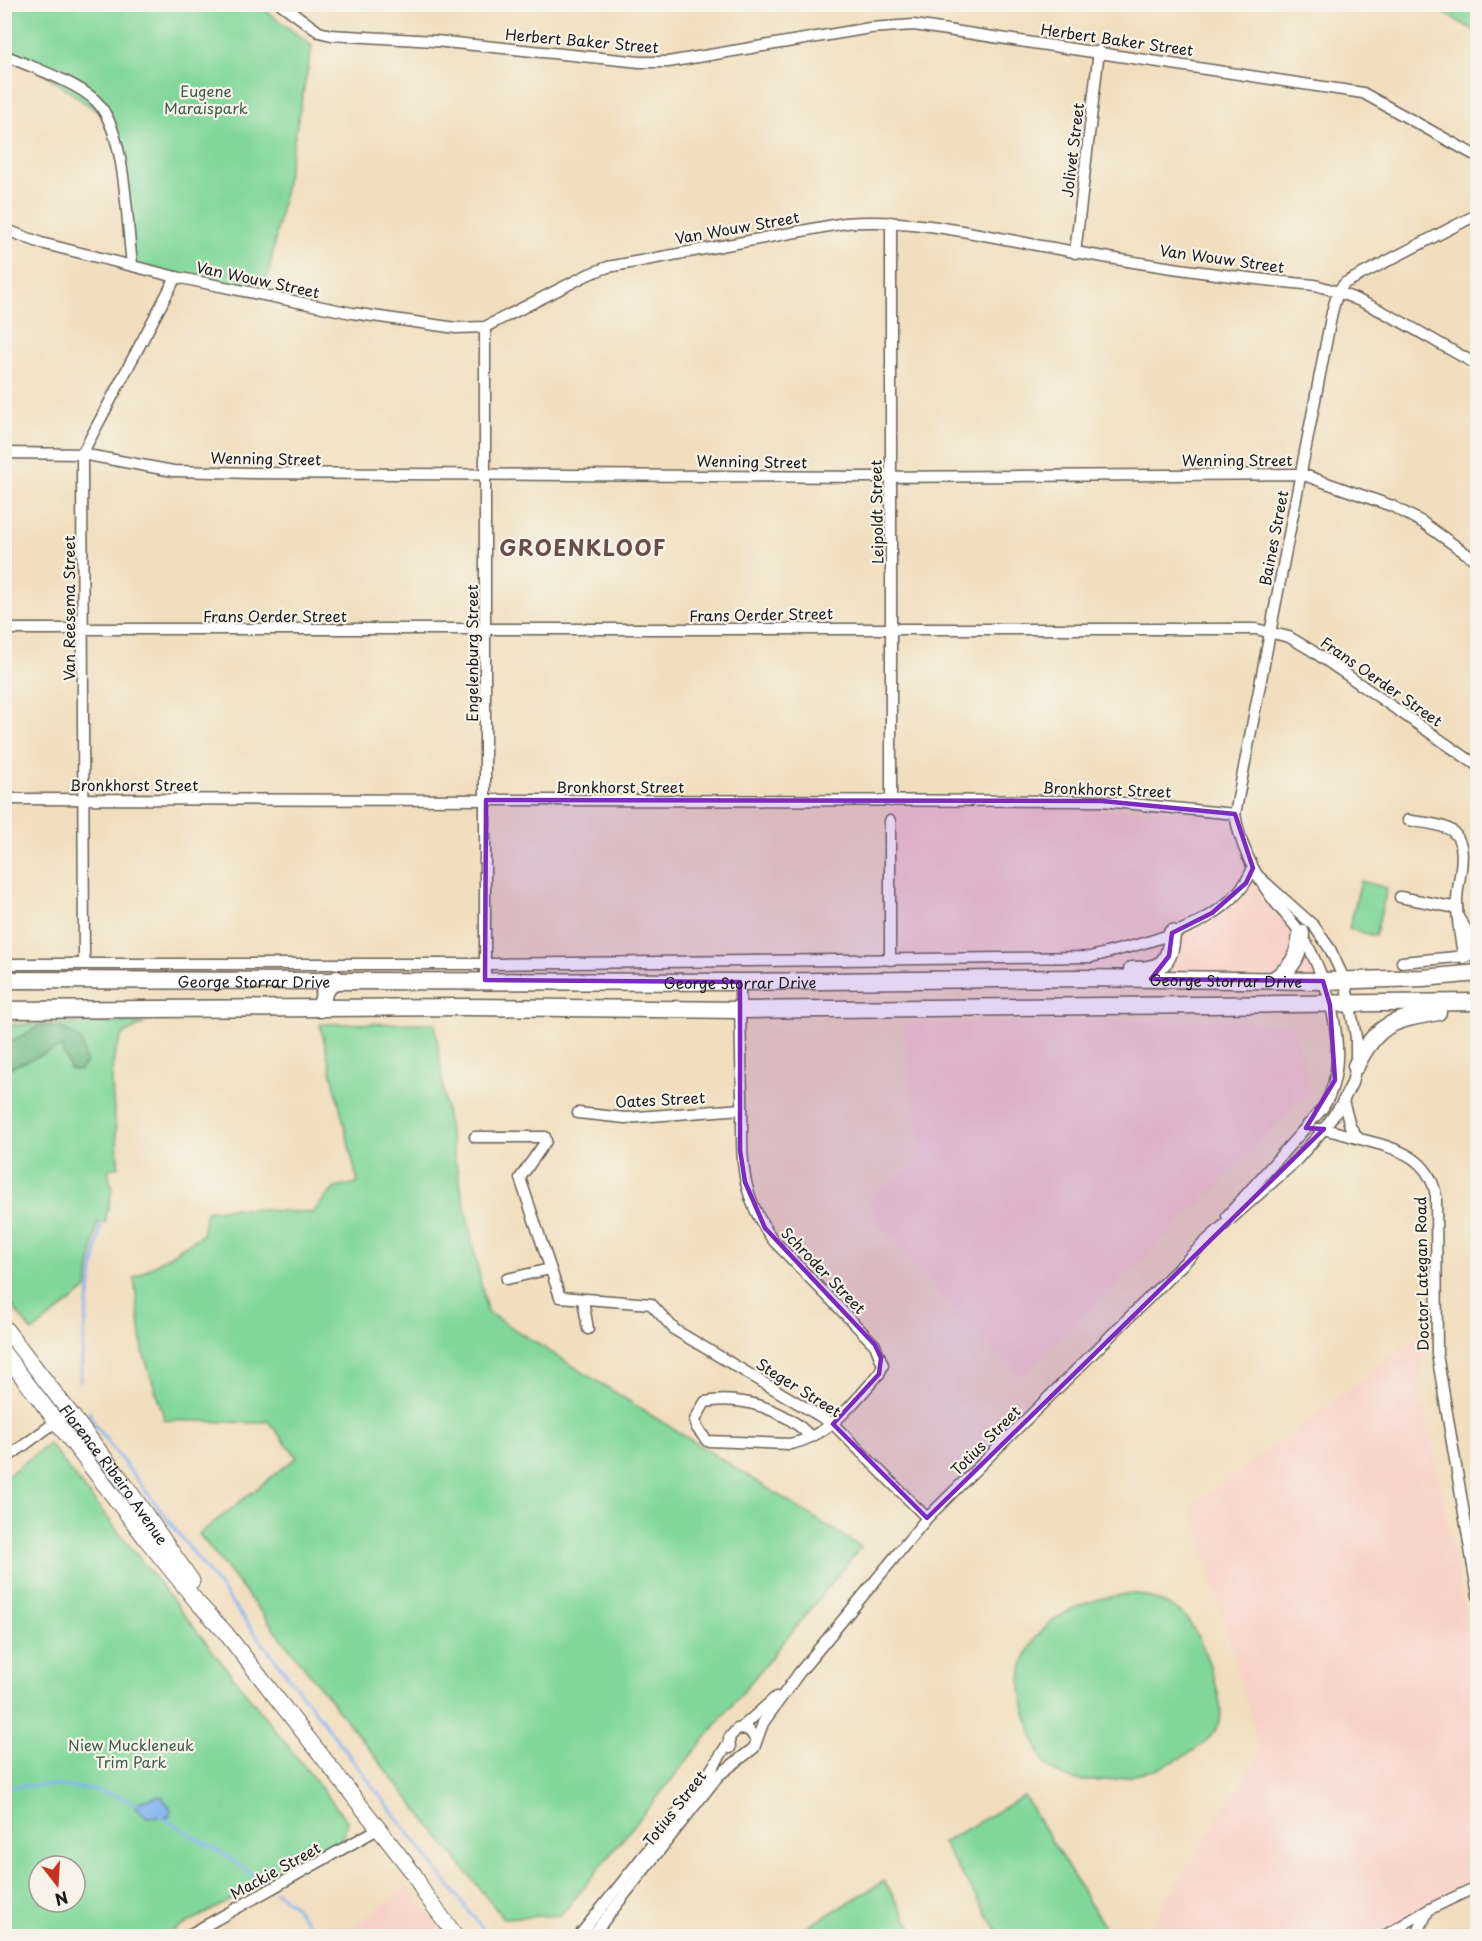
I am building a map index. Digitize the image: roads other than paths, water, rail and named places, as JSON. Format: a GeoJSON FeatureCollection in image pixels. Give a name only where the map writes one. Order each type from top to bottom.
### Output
{"type":"FeatureCollection","features":[{"type":"Feature","properties":{"kind":"main road"},"geometry":{"type":"LineString","coordinates":[[1079,978],[1098,971],[1146,970],[1159,966],[1169,956],[1172,933]]}},
{"type":"Feature","properties":{"kind":"main road"},"geometry":{"type":"LineString","coordinates":[[1273,980],[1291,968],[1299,949],[1301,933]]}},
{"type":"Feature","properties":{"kind":"main road","name":"George Storrar Drive"},"geometry":{"type":"LineString","coordinates":[[4,980],[337,980],[486,972],[740,982],[1079,978],[1345,981],[1478,973]]}},
{"type":"Feature","properties":{"kind":"main road"},"geometry":{"type":"LineString","coordinates":[[467,1007],[480,998],[486,972]]}},
{"type":"Feature","properties":{"kind":"main road"},"geometry":{"type":"LineString","coordinates":[[486,972],[502,1001],[574,1001],[596,1009]]}},
{"type":"Feature","properties":{"kind":"main road"},"geometry":{"type":"LineString","coordinates":[[298,979],[311,991],[320,1009]]}},
{"type":"Feature","properties":{"kind":"main road"},"geometry":{"type":"LineString","coordinates":[[320,1009],[325,990],[337,980]]}},
{"type":"Feature","properties":{"kind":"main road","name":"George Storrar Drive"},"geometry":{"type":"LineString","coordinates":[[4,1010],[467,1007],[740,1010],[1478,1004]]}},
{"type":"Feature","properties":{"kind":"main road"},"geometry":{"type":"LineString","coordinates":[[1356,1066],[1373,1036],[1390,1023],[1413,1016],[1478,1004]]}},
{"type":"Feature","properties":{"kind":"main road","name":"Florence Ribeiro Avenue"},"geometry":{"type":"LineString","coordinates":[[4,1327],[63,1417]]}},
{"type":"Feature","properties":{"kind":"main road","name":"Florence Ribeiro Avenue"},"geometry":{"type":"LineString","coordinates":[[4,1353],[124,1483],[210,1606],[220,1626],[414,1874],[424,1893],[456,1936]]}},
{"type":"Feature","properties":{"kind":"main road","name":"Florence Ribeiro Avenue"},"geometry":{"type":"LineString","coordinates":[[414,1874],[432,1889],[469,1936]]}},
{"type":"Feature","properties":{"kind":"street","name":"Herbert Baker Street"},"geometry":{"type":"LineString","coordinates":[[281,4],[319,32],[331,35],[435,41],[640,62],[702,59],[894,24],[914,25],[1099,51],[1363,93],[1478,157]]}},
{"type":"Feature","properties":{"kind":"street","name":"Jolivet Street"},"geometry":{"type":"LineString","coordinates":[[1075,253],[1099,51]]}},
{"type":"Feature","properties":{"kind":"street"},"geometry":{"type":"LineString","coordinates":[[4,55],[80,90],[104,111],[116,148],[132,264]]}},
{"type":"Feature","properties":{"kind":"street"},"geometry":{"type":"LineString","coordinates":[[1338,291],[1357,275],[1478,214]]}},
{"type":"Feature","properties":{"kind":"street","name":"Van Wouw Street"},"geometry":{"type":"LineString","coordinates":[[4,228],[41,243],[132,264],[176,277],[352,313],[432,326],[485,327],[568,284],[608,267],[845,223],[891,222],[1075,253],[1315,285],[1338,291],[1478,365]]}},
{"type":"Feature","properties":{"kind":"street","name":"Leipoldt Street"},"geometry":{"type":"LineString","coordinates":[[891,222],[891,801]]}},
{"type":"Feature","properties":{"kind":"street","name":"Van Reesema Street"},"geometry":{"type":"LineString","coordinates":[[84,963],[82,454],[176,277]]}},
{"type":"Feature","properties":{"kind":"street","name":"Baines Street"},"geometry":{"type":"LineString","coordinates":[[1330,1005],[1323,981],[1301,933],[1271,897],[1255,871],[1241,842],[1235,814],[1338,291]]}},
{"type":"Feature","properties":{"kind":"street","name":"Engelenburg Street"},"geometry":{"type":"LineString","coordinates":[[485,327],[486,972]]}},
{"type":"Feature","properties":{"kind":"street","name":"Wenning Street"},"geometry":{"type":"LineString","coordinates":[[4,453],[82,454],[181,471],[890,476],[1301,474],[1392,506],[1422,522],[1478,562]]}},
{"type":"Feature","properties":{"kind":"street","name":"Frans Oerder Street"},"geometry":{"type":"LineString","coordinates":[[4,629],[892,628],[1270,631],[1289,638],[1327,660],[1478,766]]}},
{"type":"Feature","properties":{"kind":"street","name":"Bronkhorst Street"},"geometry":{"type":"LineString","coordinates":[[4,799],[1102,801],[1235,814]]}},
{"type":"Feature","properties":{"kind":"street"},"geometry":{"type":"LineString","coordinates":[[1402,962],[1472,956],[1458,912],[1461,861],[1455,833],[1449,829],[1408,820]]}},
{"type":"Feature","properties":{"kind":"street"},"geometry":{"type":"LineString","coordinates":[[890,821],[890,960]]}},
{"type":"Feature","properties":{"kind":"street","name":"Baines Street"},"geometry":{"type":"LineString","coordinates":[[1255,871],[1314,926],[1325,940],[1345,981],[1350,1005]]}},
{"type":"Feature","properties":{"kind":"street","name":"George Storrar Drive"},"geometry":{"type":"LineString","coordinates":[[4,964],[84,963],[486,972],[890,960],[1091,957],[1172,933],[1201,919],[1241,890],[1255,871]]}},
{"type":"Feature","properties":{"kind":"street"},"geometry":{"type":"LineString","coordinates":[[1400,897],[1458,912]]}},
{"type":"Feature","properties":{"kind":"street","name":"Schroder Street"},"geometry":{"type":"LineString","coordinates":[[740,982],[742,1171],[765,1228],[875,1345],[883,1365],[879,1374],[833,1424],[822,1433],[811,1437],[790,1444],[707,1441],[697,1428],[695,1419],[705,1402],[758,1404],[801,1426],[811,1437]]}},
{"type":"Feature","properties":{"kind":"street","name":"Totius Street"},"geometry":{"type":"LineString","coordinates":[[1206,1241],[1322,1109],[1329,1098],[1337,1073],[1337,1047],[1330,1005]]}},
{"type":"Feature","properties":{"kind":"street","name":"Totius Street"},"geometry":{"type":"LineString","coordinates":[[592,1936],[725,1768],[754,1748],[768,1715],[799,1673],[927,1518],[1206,1241],[1272,1184],[1324,1129],[1343,1101],[1356,1066],[1356,1037],[1350,1005]]}},
{"type":"Feature","properties":{"kind":"street"},"geometry":{"type":"LineString","coordinates":[[1343,1101],[1350,1126],[1358,1138]]}},
{"type":"Feature","properties":{"kind":"street","name":"Oates Street"},"geometry":{"type":"LineString","coordinates":[[578,1113],[625,1118],[742,1109]]}},
{"type":"Feature","properties":{"kind":"street"},"geometry":{"type":"LineString","coordinates":[[1322,1109],[1324,1129]]}},
{"type":"Feature","properties":{"kind":"street","name":"Doctor Lategan Road"},"geometry":{"type":"LineString","coordinates":[[1305,1128],[1324,1129],[1401,1150],[1413,1157],[1428,1174],[1436,1193],[1437,1354],[1478,1596]]}},
{"type":"Feature","properties":{"kind":"street"},"geometry":{"type":"LineString","coordinates":[[475,1137],[545,1137],[546,1141],[520,1178],[550,1269],[507,1279]]}},
{"type":"Feature","properties":{"kind":"street","name":"Steger Street"},"geometry":{"type":"LineString","coordinates":[[550,1269],[560,1297],[651,1304],[669,1326],[833,1424],[927,1518]]}},
{"type":"Feature","properties":{"kind":"street"},"geometry":{"type":"LineString","coordinates":[[583,1300],[588,1329]]}},
{"type":"Feature","properties":{"kind":"street"},"geometry":{"type":"LineString","coordinates":[[4,1460],[63,1417]]}},
{"type":"Feature","properties":{"kind":"street","name":"Totius Street"},"geometry":{"type":"LineString","coordinates":[[741,1728],[799,1673]]}},
{"type":"Feature","properties":{"kind":"street"},"geometry":{"type":"LineString","coordinates":[[743,1755],[735,1753],[729,1742],[730,1734],[741,1728],[749,1730],[756,1740]]}},
{"type":"Feature","properties":{"kind":"street","name":"Totius Street"},"geometry":{"type":"LineString","coordinates":[[579,1936],[707,1776],[729,1742]]}},
{"type":"Feature","properties":{"kind":"street","name":"Mackie Street"},"geometry":{"type":"LineString","coordinates":[[187,1936],[378,1829]]}},
{"type":"Feature","properties":{"kind":"street"},"geometry":{"type":"LineString","coordinates":[[1384,1936],[1428,1910],[1478,1886]]}},
{"type":"Feature","properties":{"kind":"street"},"geometry":{"type":"LineString","coordinates":[[1416,1936],[1428,1910]]}},
{"type":"Feature","properties":{"kind":"water"},"geometry":{"type":"Polygon","coordinates":[[[161,1796],[171,1809],[169,1817],[147,1817],[135,1807],[142,1801],[161,1796]]]}},
{"type":"Feature","properties":{"kind":"waterway"},"geometry":{"type":"LineString","coordinates":[[80,1380],[87,1308],[101,1223]]}},
{"type":"Feature","properties":{"kind":"waterway"},"geometry":{"type":"LineString","coordinates":[[89,1412],[95,1425],[488,1936]]}},
{"type":"Feature","properties":{"kind":"waterway"},"geometry":{"type":"LineString","coordinates":[[4,1787],[37,1785],[74,1787],[110,1794],[141,1806]]}},
{"type":"Feature","properties":{"kind":"waterway"},"geometry":{"type":"LineString","coordinates":[[160,1816],[231,1859],[270,1887]]}},
{"type":"Feature","properties":{"kind":"waterway"},"geometry":{"type":"LineString","coordinates":[[275,1891],[293,1905],[318,1936]]}},
{"type":"Feature","properties":{"kind":"district","name":"GROENKLOOF"},"geometry":{"type":"Point","coordinates":[583,547]}},
{"type":"Feature","properties":{"kind":"park label","name":"Eugene Maraispark"},"geometry":{"type":"Point","coordinates":[206,98]}},
{"type":"Feature","properties":{"kind":"park label","name":"Niew Muckleneuk Trim Park"},"geometry":{"type":"Point","coordinates":[131,1752]}}]}
